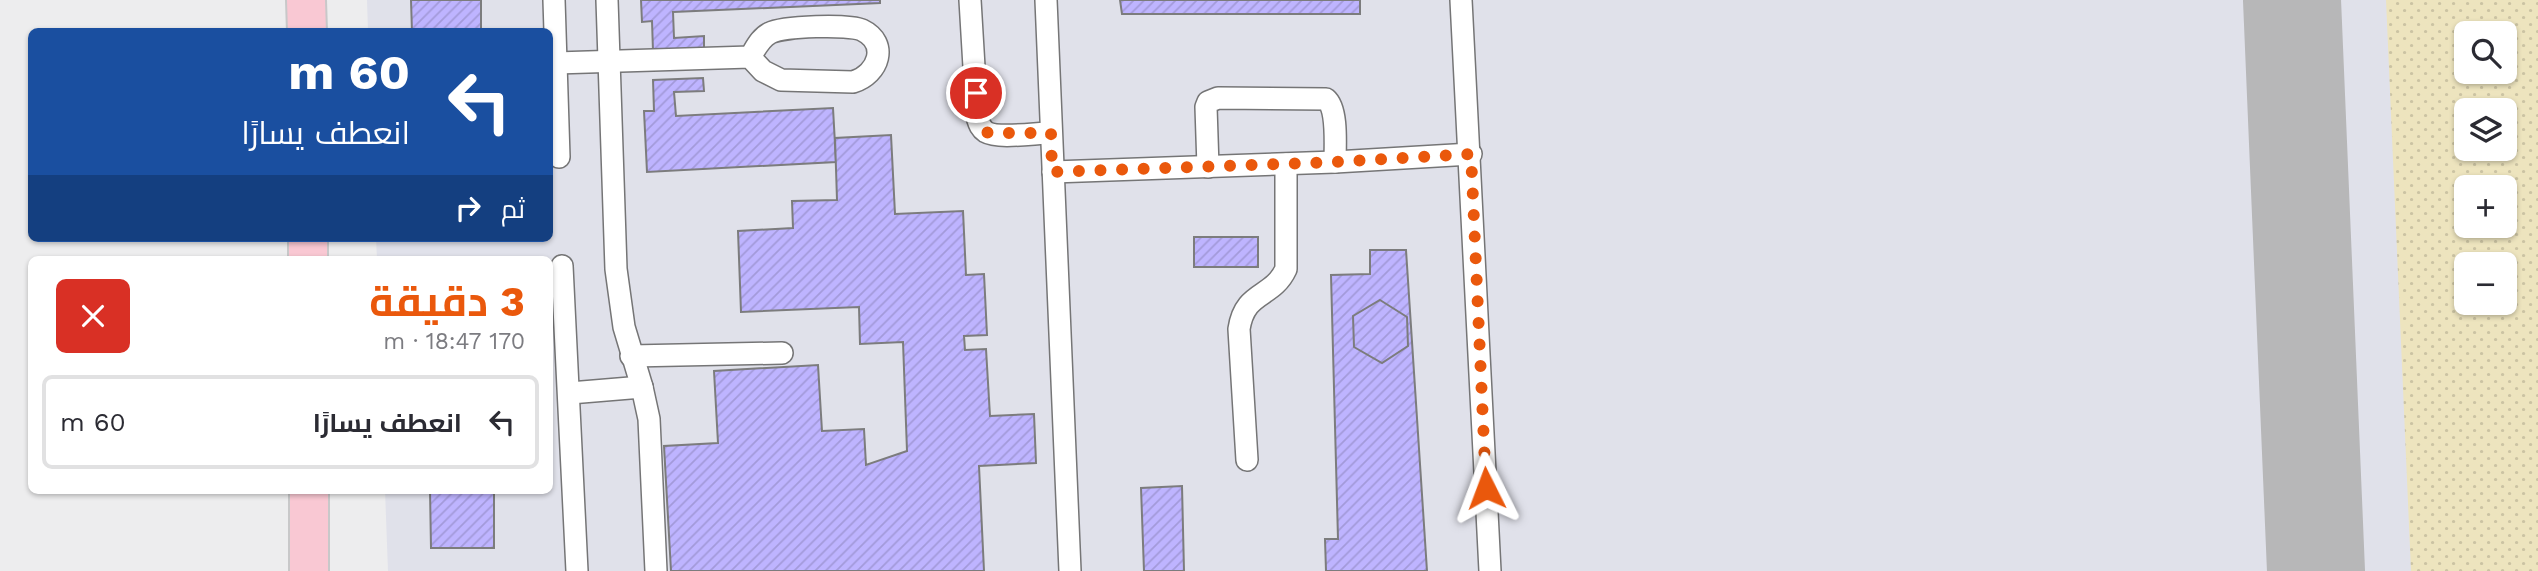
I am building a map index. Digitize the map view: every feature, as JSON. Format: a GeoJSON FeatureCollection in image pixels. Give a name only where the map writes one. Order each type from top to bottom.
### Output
{"type":"FeatureCollection","features":[{"type":"Feature","properties":{"kind":"main road"},"geometry":{"type":"LineString","coordinates":[[306,0],[307,28]]}},
{"type":"Feature","properties":{"kind":"main road"},"geometry":{"type":"LineString","coordinates":[[309,494],[309,571]]}},
{"type":"Feature","properties":{"kind":"lane"},"geometry":{"type":"LineString","coordinates":[[554,0],[559,157]]}},
{"type":"Feature","properties":{"kind":"lane"},"geometry":{"type":"LineString","coordinates":[[607,0],[616,269],[622,318],[649,419],[656,571]]}},
{"type":"Feature","properties":{"kind":"lane"},"geometry":{"type":"LineString","coordinates":[[970,0],[977,117],[980,126],[988,133],[997,134],[1051,133]]}},
{"type":"Feature","properties":{"kind":"lane"},"geometry":{"type":"LineString","coordinates":[[1046,0],[1070,571]]}},
{"type":"Feature","properties":{"kind":"lane"},"geometry":{"type":"LineString","coordinates":[[1461,0],[1471,154],[1490,571]]}},
{"type":"Feature","properties":{"kind":"lane"},"geometry":{"type":"LineString","coordinates":[[556,63],[750,57],[763,71],[781,80],[853,82],[871,73],[877,64],[878,54],[876,44],[861,30],[792,28],[781,29],[762,38],[750,57]]}},
{"type":"Feature","properties":{"kind":"lane"},"geometry":{"type":"LineString","coordinates":[[1208,167],[1206,107],[1208,102],[1218,98],[1326,99],[1334,112],[1335,162]]}},
{"type":"Feature","properties":{"kind":"lane"},"geometry":{"type":"LineString","coordinates":[[1052,172],[1335,162],[1471,154]]}},
{"type":"Feature","properties":{"kind":"lane"},"geometry":{"type":"LineString","coordinates":[[1247,460],[1238,329],[1241,315],[1248,304],[1280,282],[1286,269],[1286,164]]}},
{"type":"Feature","properties":{"kind":"lane"},"geometry":{"type":"LineString","coordinates":[[562,266],[578,571]]}},
{"type":"Feature","properties":{"kind":"lane"},"geometry":{"type":"LineString","coordinates":[[631,356],[782,353]]}},
{"type":"Feature","properties":{"kind":"lane"},"geometry":{"type":"LineString","coordinates":[[570,393],[642,387]]}},
{"type":"Feature","properties":{"kind":"shaded area"},"geometry":{"type":"Polygon","coordinates":[[[367,0],[2538,0],[2538,571],[388,571],[385,494],[553,494],[553,256],[377,256],[376,242],[553,242],[553,28],[368,28],[367,0]]]}},
{"type":"Feature","properties":{"kind":"sand"},"geometry":{"type":"Polygon","coordinates":[[[2386,0],[2538,0],[2538,571],[2411,571],[2386,0]]]}},
{"type":"Feature","properties":{"kind":"building"},"geometry":{"type":"Polygon","coordinates":[[[411,0],[481,0],[481,28],[412,28],[411,0]]]}},
{"type":"Feature","properties":{"kind":"building"},"geometry":{"type":"Polygon","coordinates":[[[641,0],[880,0],[880,3],[673,12],[674,38],[704,36],[704,49],[653,51],[652,21],[642,22],[641,0]]]}},
{"type":"Feature","properties":{"kind":"building"},"geometry":{"type":"Polygon","coordinates":[[[1120,0],[1360,0],[1360,14],[1122,14],[1120,0]]]}},
{"type":"Feature","properties":{"kind":"building"},"geometry":{"type":"Polygon","coordinates":[[[703,78],[704,91],[674,92],[676,116],[833,108],[836,162],[647,172],[644,111],[654,111],[653,80],[703,78]]]}},
{"type":"Feature","properties":{"kind":"building"},"geometry":{"type":"Polygon","coordinates":[[[891,135],[895,214],[963,211],[966,275],[984,274],[987,335],[964,336],[965,350],[986,349],[990,416],[1034,414],[1036,463],[979,466],[984,571],[671,571],[664,446],[718,443],[714,371],[818,365],[822,431],[864,429],[866,465],[907,451],[903,342],[860,344],[859,307],[741,312],[738,231],[793,228],[792,201],[837,200],[835,138],[891,135]]]}},
{"type":"Feature","properties":{"kind":"building"},"geometry":{"type":"Polygon","coordinates":[[[1194,237],[1258,237],[1258,267],[1194,267],[1194,237]]]}},
{"type":"Feature","properties":{"kind":"building"},"geometry":{"type":"Polygon","coordinates":[[[1370,250],[1406,250],[1427,571],[1326,571],[1325,539],[1338,539],[1331,275],[1370,274],[1370,250]]]}},
{"type":"Feature","properties":{"kind":"building"},"geometry":{"type":"Polygon","coordinates":[[[1380,300],[1407,317],[1408,346],[1382,363],[1354,347],[1353,316],[1380,300]]]}},
{"type":"Feature","properties":{"kind":"building"},"geometry":{"type":"Polygon","coordinates":[[[1182,486],[1184,571],[1144,571],[1141,488],[1182,486]]]}},
{"type":"Feature","properties":{"kind":"building"},"geometry":{"type":"Polygon","coordinates":[[[430,494],[494,494],[494,548],[431,548],[430,494]]]}},
{"type":"Feature","properties":{"kind":"taxiway"},"geometry":{"type":"LineString","coordinates":[[2292,0],[2316,571]]}},
{"type":"Feature","properties":{"kind":"route"},"geometry":{"type":"LineString","coordinates":[[976,93],[977,117],[980,126],[988,133],[1051,133],[1052,172],[1335,162],[1471,154],[1486,488]]}}]}
